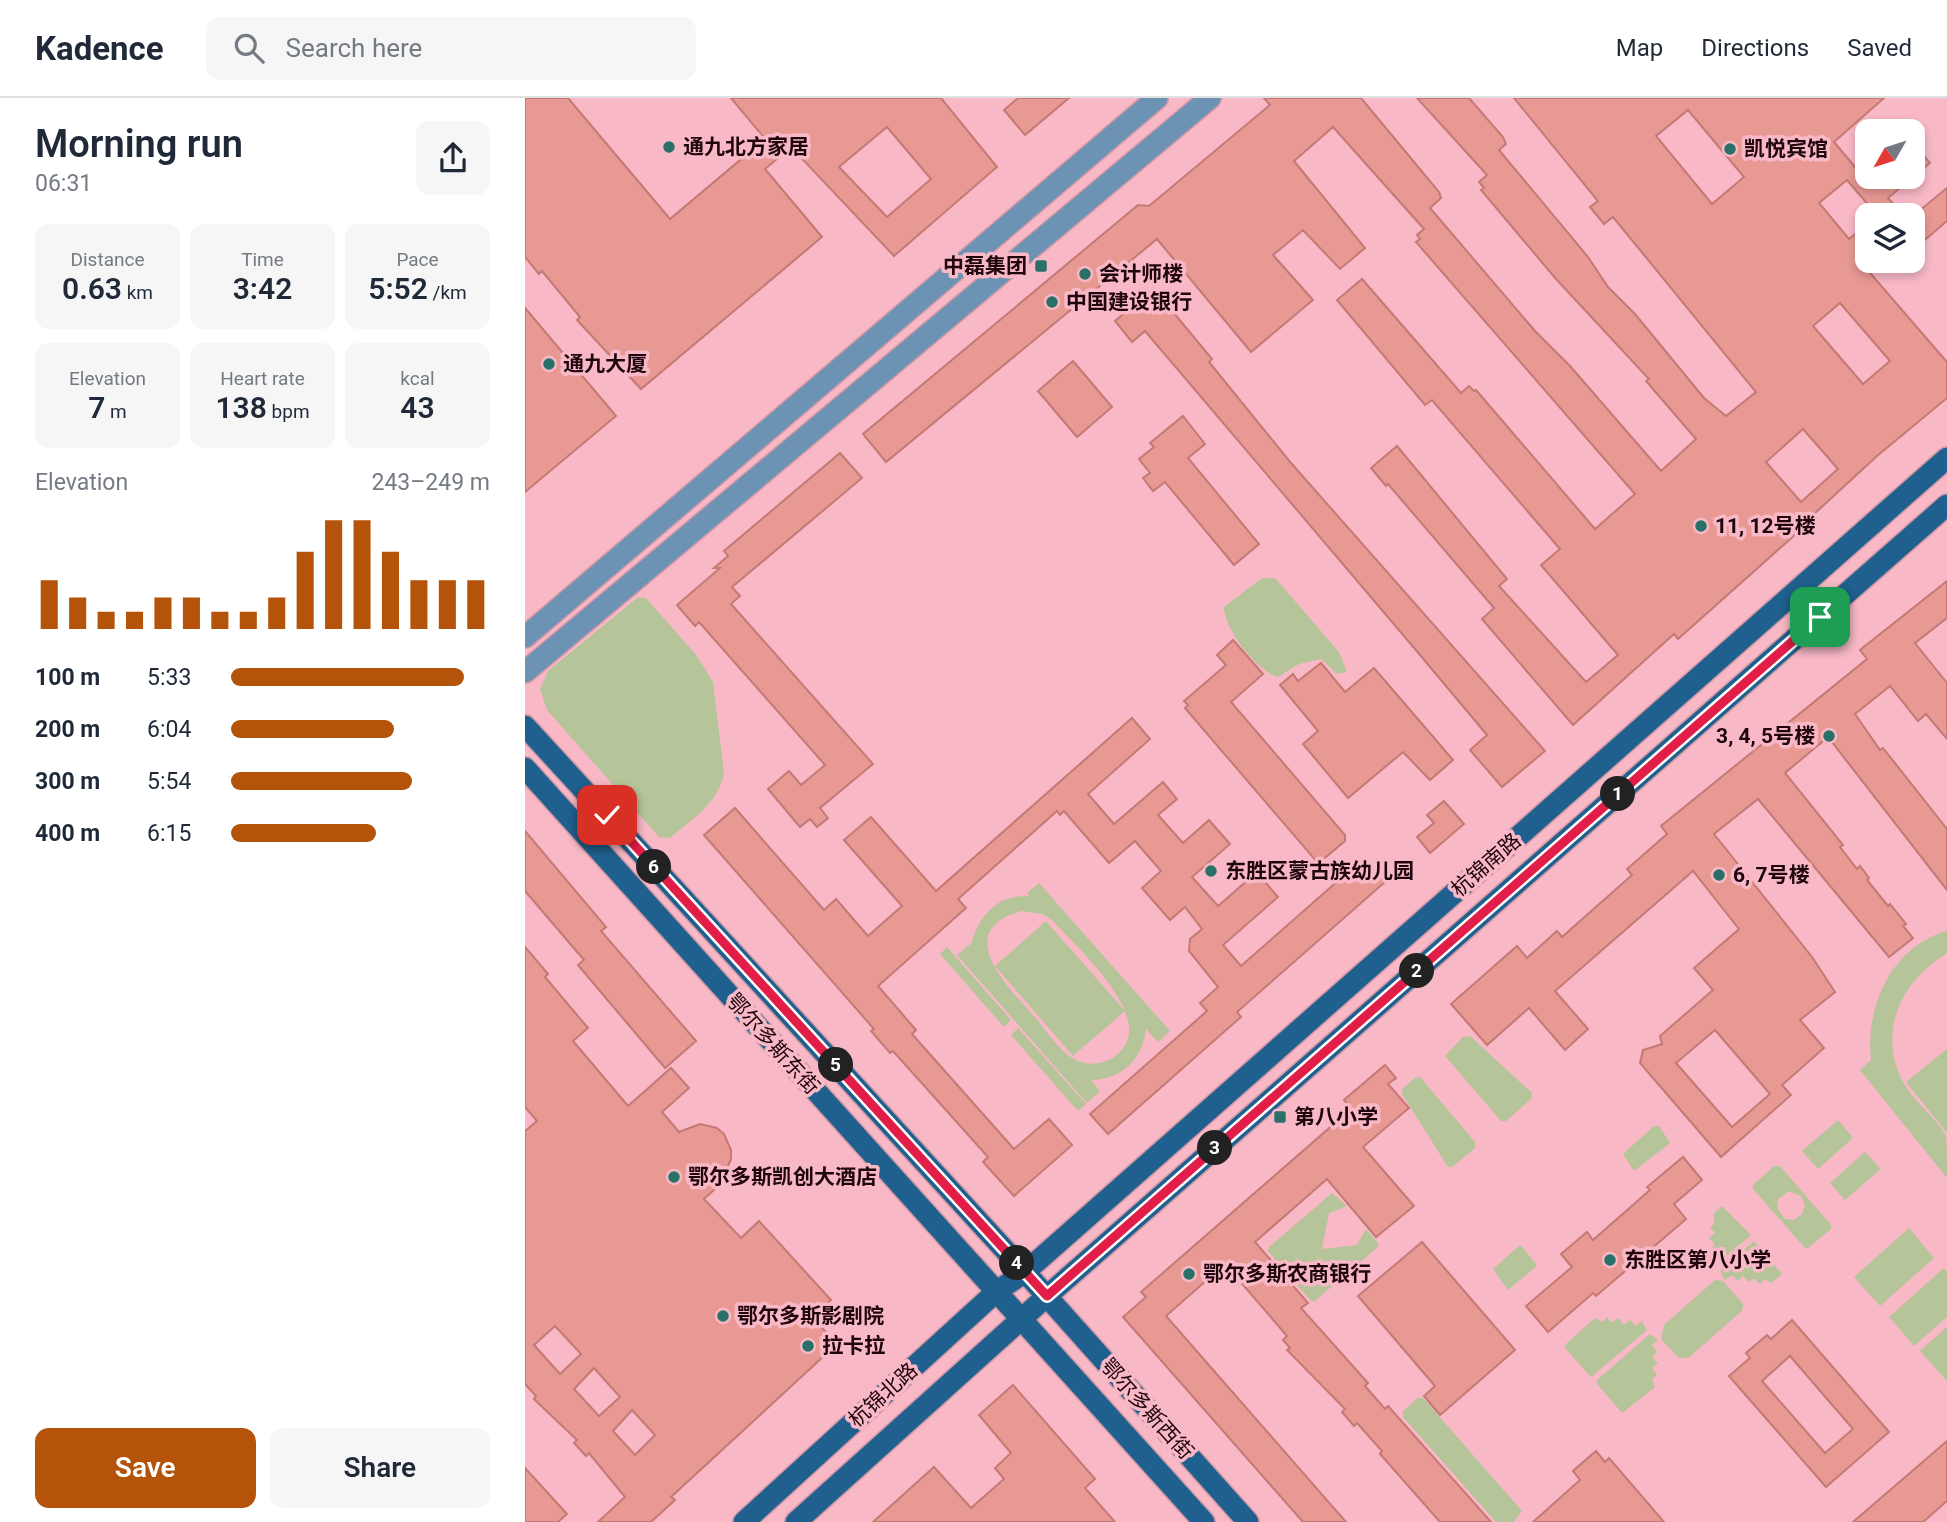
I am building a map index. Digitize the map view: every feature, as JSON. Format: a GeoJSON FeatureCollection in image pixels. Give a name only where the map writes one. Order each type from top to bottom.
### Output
{"type":"FeatureCollection","features":[{"type":"Feature","properties":{"kind":"main road","name":"杭锦南路"},"geometry":{"type":"LineString","coordinates":[[1025,1272],[1947,458]]}},
{"type":"Feature","properties":{"kind":"main road","name":"杭锦南路"},"geometry":{"type":"LineString","coordinates":[[1047,1296],[1947,505]]}},
{"type":"Feature","properties":{"kind":"main road","name":"鄂尔多斯东街"},"geometry":{"type":"LineString","coordinates":[[525,726],[1047,1296]]}},
{"type":"Feature","properties":{"kind":"main road","name":"鄂尔多斯东街"},"geometry":{"type":"LineString","coordinates":[[525,768],[1022,1319]]}},
{"type":"Feature","properties":{"kind":"main road","name":"杭锦北路"},"geometry":{"type":"LineString","coordinates":[[744,1522],[996,1292],[1025,1272]]}},
{"type":"Feature","properties":{"kind":"main road","name":"杭锦北路"},"geometry":{"type":"LineString","coordinates":[[796,1522],[1047,1296]]}},
{"type":"Feature","properties":{"kind":"main road","name":"鄂尔多斯西街"},"geometry":{"type":"LineString","coordinates":[[1047,1296],[1248,1522]]}},
{"type":"Feature","properties":{"kind":"main road","name":"鄂尔多斯西街"},"geometry":{"type":"LineString","coordinates":[[1022,1319],[1204,1522]]}},
{"type":"Feature","properties":{"kind":"street"},"geometry":{"type":"LineString","coordinates":[[525,637],[1157,98]]}},
{"type":"Feature","properties":{"kind":"street"},"geometry":{"type":"LineString","coordinates":[[525,672],[1210,98]]}},
{"type":"Feature","properties":{"kind":"green space"},"geometry":{"type":"Polygon","coordinates":[[[1262,578],[1275,578],[1339,652],[1347,672],[1337,674],[1321,659],[1299,664],[1278,677],[1252,658],[1229,626],[1224,607],[1262,578]]]}},
{"type":"Feature","properties":{"kind":"green space"},"geometry":{"type":"Polygon","coordinates":[[[637,598],[646,598],[697,656],[713,682],[724,772],[721,783],[704,809],[670,838],[659,837],[547,710],[540,689],[548,671],[637,598]]]}},
{"type":"Feature","properties":{"kind":"green space"},"geometry":{"type":"Polygon","coordinates":[[[1039,883],[1170,1031],[1158,1042],[1146,1029],[1140,1050],[1129,1066],[1112,1076],[1091,1080],[1100,1091],[1087,1103],[957,955],[972,942],[980,923],[992,908],[1008,899],[1029,896],[1027,893],[1039,883]],[[1021,911],[1000,920],[990,932],[987,945],[991,960],[1011,990],[1068,1055],[1089,1064],[1109,1060],[1127,1042],[1129,1025],[1123,1006],[1095,966],[1052,920],[1042,914],[1021,911]]]}},
{"type":"Feature","properties":{"kind":"green space"},"geometry":{"type":"Polygon","coordinates":[[[1046,921],[1125,1011],[1073,1056],[995,966],[1046,921]]]}},
{"type":"Feature","properties":{"kind":"green space"},"geometry":{"type":"Polygon","coordinates":[[[1947,931],[1947,953],[1917,978],[1897,1010],[1892,1047],[1896,1066],[1905,1085],[1946,1136],[1947,1178],[1860,1070],[1871,1060],[1872,1020],[1886,982],[1911,950],[1927,939],[1947,931]]]}},
{"type":"Feature","properties":{"kind":"green space"},"geometry":{"type":"Polygon","coordinates":[[[947,947],[1011,1020],[1004,1027],[940,954],[947,947]]]}},
{"type":"Feature","properties":{"kind":"green space"},"geometry":{"type":"Polygon","coordinates":[[[1018,1028],[1086,1104],[1078,1111],[1011,1035],[1018,1028]]]}},
{"type":"Feature","properties":{"kind":"green space"},"geometry":{"type":"Polygon","coordinates":[[[1470,1036],[1532,1093],[1531,1099],[1506,1121],[1501,1121],[1445,1056],[1463,1037],[1470,1036]]]}},
{"type":"Feature","properties":{"kind":"green space"},"geometry":{"type":"Polygon","coordinates":[[[1947,1049],[1947,1133],[1906,1082],[1947,1049]]]}},
{"type":"Feature","properties":{"kind":"green space"},"geometry":{"type":"Polygon","coordinates":[[[1416,1077],[1421,1078],[1475,1142],[1475,1148],[1452,1167],[1448,1167],[1402,1094],[1403,1088],[1416,1077]]]}},
{"type":"Feature","properties":{"kind":"green space"},"geometry":{"type":"Polygon","coordinates":[[[1838,1120],[1853,1138],[1818,1169],[1802,1151],[1838,1120]]]}},
{"type":"Feature","properties":{"kind":"green space"},"geometry":{"type":"Polygon","coordinates":[[[1654,1126],[1659,1126],[1670,1143],[1634,1171],[1623,1154],[1654,1126]]]}},
{"type":"Feature","properties":{"kind":"green space"},"geometry":{"type":"Polygon","coordinates":[[[1865,1152],[1881,1169],[1845,1200],[1830,1183],[1865,1152]]]}},
{"type":"Feature","properties":{"kind":"green space"},"geometry":{"type":"Polygon","coordinates":[[[1774,1166],[1780,1166],[1831,1225],[1831,1229],[1805,1248],[1753,1189],[1753,1185],[1774,1166]],[[1789,1191],[1778,1199],[1777,1208],[1785,1219],[1794,1220],[1802,1214],[1805,1205],[1801,1196],[1789,1191]]]}},
{"type":"Feature","properties":{"kind":"green space"},"geometry":{"type":"Polygon","coordinates":[[[1332,1193],[1347,1206],[1329,1213],[1322,1249],[1357,1245],[1366,1229],[1378,1243],[1378,1247],[1315,1301],[1311,1301],[1268,1251],[1269,1247],[1332,1193]]]}},
{"type":"Feature","properties":{"kind":"green space"},"geometry":{"type":"Polygon","coordinates":[[[1722,1206],[1751,1235],[1714,1267],[1709,1262],[1715,1256],[1710,1249],[1715,1245],[1709,1238],[1715,1233],[1710,1227],[1715,1222],[1713,1214],[1722,1206]]]}},
{"type":"Feature","properties":{"kind":"green space"},"geometry":{"type":"Polygon","coordinates":[[[1909,1228],[1934,1258],[1880,1306],[1854,1277],[1909,1228]]]}},
{"type":"Feature","properties":{"kind":"green space"},"geometry":{"type":"Polygon","coordinates":[[[1754,1241],[1782,1274],[1771,1283],[1765,1279],[1760,1284],[1754,1278],[1749,1282],[1743,1276],[1738,1281],[1732,1275],[1725,1280],[1720,1271],[1754,1241]]]}},
{"type":"Feature","properties":{"kind":"green space"},"geometry":{"type":"Polygon","coordinates":[[[1522,1246],[1537,1266],[1508,1290],[1493,1269],[1522,1246]]]}},
{"type":"Feature","properties":{"kind":"green space"},"geometry":{"type":"Polygon","coordinates":[[[1944,1268],[1947,1272],[1947,1317],[1914,1346],[1889,1317],[1944,1268]]]}},
{"type":"Feature","properties":{"kind":"green space"},"geometry":{"type":"Polygon","coordinates":[[[1715,1280],[1723,1281],[1743,1304],[1742,1311],[1688,1358],[1679,1358],[1661,1339],[1664,1325],[1715,1280]]]}},
{"type":"Feature","properties":{"kind":"green space"},"geometry":{"type":"Polygon","coordinates":[[[1607,1317],[1612,1323],[1618,1318],[1624,1325],[1630,1320],[1636,1326],[1642,1321],[1647,1330],[1591,1377],[1565,1348],[1566,1344],[1595,1318],[1602,1322],[1607,1317]]]}},
{"type":"Feature","properties":{"kind":"green space"},"geometry":{"type":"Polygon","coordinates":[[[1947,1327],[1947,1379],[1946,1380],[1920,1351],[1947,1327]]]}},
{"type":"Feature","properties":{"kind":"green space"},"geometry":{"type":"Polygon","coordinates":[[[1650,1334],[1658,1340],[1652,1345],[1657,1352],[1652,1357],[1658,1363],[1652,1368],[1657,1375],[1652,1379],[1655,1387],[1622,1413],[1597,1384],[1597,1380],[1650,1334]]]}},
{"type":"Feature","properties":{"kind":"green space"},"geometry":{"type":"Polygon","coordinates":[[[1418,1398],[1423,1398],[1522,1511],[1514,1522],[1496,1522],[1403,1417],[1403,1411],[1418,1398]]]}},
{"type":"Feature","properties":{"kind":"building"},"geometry":{"type":"Polygon","coordinates":[[[525,98],[568,98],[670,219],[765,139],[731,98],[941,98],[997,167],[894,256],[791,147],[765,169],[822,237],[641,389],[577,320],[580,317],[542,271],[539,274],[525,257],[525,98]],[[887,127],[839,167],[887,217],[931,179],[887,127]]]}},
{"type":"Feature","properties":{"kind":"building"},"geometry":{"type":"Polygon","coordinates":[[[1018,98],[1069,98],[1025,135],[1004,110],[1018,98]]]}},
{"type":"Feature","properties":{"kind":"building"},"geometry":{"type":"Polygon","coordinates":[[[1264,98],[1361,98],[1439,192],[1441,198],[1430,208],[1535,331],[1570,366],[1661,471],[1696,439],[1646,381],[1649,379],[1556,279],[1481,190],[1484,188],[1479,182],[1487,175],[1417,98],[1469,98],[1503,137],[1506,144],[1499,150],[1588,257],[1608,287],[1635,314],[1704,398],[1726,416],[1756,392],[1613,217],[1604,224],[1590,207],[1598,201],[1514,98],[1884,98],[1860,119],[1855,119],[1855,124],[1834,142],[1855,167],[1855,189],[1899,189],[1888,198],[1892,203],[1867,203],[1847,180],[1819,203],[1849,239],[1855,234],[1855,273],[1870,273],[1947,362],[1947,398],[1877,456],[1813,515],[1815,517],[1678,639],[1674,634],[1573,725],[1482,619],[1494,608],[1388,484],[1386,486],[1371,468],[1397,446],[1507,579],[1499,586],[1586,682],[1618,655],[1541,565],[1560,549],[1432,400],[1425,405],[1337,300],[1362,279],[1461,393],[1469,386],[1476,390],[1595,529],[1635,494],[1416,242],[1420,239],[1417,235],[1424,229],[1333,127],[1294,161],[1365,248],[1340,269],[1303,230],[1273,255],[1313,300],[1251,352],[1157,239],[886,462],[863,434],[1138,205],[1149,206],[1270,105],[1264,98]],[[1688,110],[1656,136],[1712,204],[1744,177],[1688,110]],[[1840,303],[1813,326],[1863,384],[1890,361],[1840,303]],[[1803,429],[1766,462],[1801,502],[1838,469],[1803,429]]]}},
{"type":"Feature","properties":{"kind":"building"},"geometry":{"type":"Polygon","coordinates":[[[1947,188],[1947,221],[1925,240],[1925,206],[1947,188]]]}},
{"type":"Feature","properties":{"kind":"building"},"geometry":{"type":"Polygon","coordinates":[[[1154,289],[1212,359],[1209,362],[1291,463],[1545,751],[1502,787],[1470,750],[1487,735],[1145,331],[1132,342],[1115,321],[1154,289]]]}},
{"type":"Feature","properties":{"kind":"building","name":"通九大厦"},"geometry":{"type":"Polygon","coordinates":[[[525,308],[616,416],[525,492],[525,308]]]}},
{"type":"Feature","properties":{"kind":"building"},"geometry":{"type":"Polygon","coordinates":[[[1073,361],[1112,407],[1077,437],[1038,391],[1073,361]]]}},
{"type":"Feature","properties":{"kind":"building"},"geometry":{"type":"Polygon","coordinates":[[[1183,416],[1205,444],[1188,458],[1259,544],[1234,565],[1165,482],[1153,491],[1143,478],[1150,473],[1139,459],[1154,447],[1150,443],[1183,416]]]}},
{"type":"Feature","properties":{"kind":"building"},"geometry":{"type":"Polygon","coordinates":[[[840,453],[862,478],[732,587],[740,596],[731,604],[873,764],[820,808],[828,818],[817,827],[810,819],[800,827],[768,789],[789,771],[801,785],[825,765],[699,622],[695,626],[677,605],[720,568],[714,568],[728,556],[724,551],[840,453]]]}},
{"type":"Feature","properties":{"kind":"building"},"geometry":{"type":"Polygon","coordinates":[[[1947,581],[1947,618],[1915,643],[1947,683],[1947,739],[1926,714],[1918,721],[1890,686],[1855,714],[1880,750],[1883,748],[1947,829],[1947,890],[1828,737],[1785,773],[1843,845],[1840,847],[1857,869],[1860,866],[1869,878],[1867,880],[1906,924],[1903,926],[1913,938],[1889,957],[1758,799],[1714,834],[1812,957],[1835,992],[1800,1020],[1824,1048],[1782,1085],[1791,1095],[1721,1157],[1640,1063],[1643,1050],[1662,1044],[1660,1036],[1713,990],[1694,968],[1739,929],[1693,871],[1555,991],[1588,1029],[1565,1050],[1529,1008],[1487,1045],[1451,1004],[1517,946],[1527,958],[1557,931],[1562,937],[1632,875],[1627,869],[1667,834],[1661,826],[1867,659],[1860,650],[1947,581]],[[1715,1030],[1676,1063],[1732,1127],[1770,1094],[1715,1030]]]}},
{"type":"Feature","properties":{"kind":"building"},"geometry":{"type":"Polygon","coordinates":[[[1233,640],[1263,674],[1231,702],[1345,835],[1345,841],[1321,861],[1317,862],[1185,708],[1188,705],[1184,701],[1226,665],[1217,655],[1233,640]]]}},
{"type":"Feature","properties":{"kind":"building"},"geometry":{"type":"Polygon","coordinates":[[[1321,663],[1345,692],[1374,668],[1453,760],[1430,780],[1403,752],[1348,798],[1303,744],[1318,731],[1280,685],[1293,674],[1298,681],[1321,663]]]}},
{"type":"Feature","properties":{"kind":"building"},"geometry":{"type":"Polygon","coordinates":[[[1132,718],[1150,739],[1088,794],[1114,824],[1163,782],[1177,799],[1158,815],[1183,843],[1209,820],[1230,844],[1192,877],[1218,906],[1249,879],[1252,883],[1260,876],[1278,897],[1223,945],[1241,966],[1364,858],[1385,882],[1237,1012],[1241,1017],[1108,1134],[1090,1114],[1207,1011],[1200,1003],[1218,987],[1189,951],[1190,939],[1202,929],[1185,907],[1170,920],[1142,888],[1161,871],[1135,841],[1109,863],[1064,811],[1060,815],[1057,811],[958,899],[966,908],[878,986],[916,1030],[912,1034],[1014,1149],[1049,1119],[1072,1145],[1014,1196],[983,1162],[988,1157],[893,1051],[890,1053],[871,1031],[874,1029],[704,835],[735,808],[824,910],[836,899],[868,936],[902,906],[844,840],[871,817],[936,891],[1132,718]]]}},
{"type":"Feature","properties":{"kind":"building"},"geometry":{"type":"Polygon","coordinates":[[[1444,801],[1464,824],[1430,853],[1417,837],[1434,823],[1427,815],[1444,801]]]}},
{"type":"Feature","properties":{"kind":"building"},"geometry":{"type":"Polygon","coordinates":[[[525,831],[606,927],[601,931],[696,1041],[665,1068],[578,965],[584,960],[525,891],[525,831]]]}},
{"type":"Feature","properties":{"kind":"building"},"geometry":{"type":"Polygon","coordinates":[[[525,947],[548,974],[545,977],[588,1028],[573,1041],[628,1106],[671,1068],[689,1088],[662,1112],[679,1132],[700,1124],[717,1128],[724,1134],[731,1150],[731,1159],[724,1175],[727,1178],[704,1199],[741,1238],[759,1221],[831,1300],[812,1317],[837,1344],[671,1497],[675,1500],[651,1522],[598,1522],[625,1497],[589,1453],[586,1456],[574,1443],[577,1440],[534,1399],[536,1396],[525,1384],[525,1131],[537,1121],[525,1107],[525,947]],[[555,1326],[534,1345],[560,1374],[581,1354],[555,1326]],[[594,1368],[574,1389],[599,1416],[620,1397],[594,1368]],[[632,1410],[613,1431],[635,1455],[655,1435],[632,1410]]]}},
{"type":"Feature","properties":{"kind":"building"},"geometry":{"type":"Polygon","coordinates":[[[1385,1065],[1396,1078],[1388,1084],[1409,1108],[1363,1147],[1414,1206],[1376,1237],[1327,1179],[1255,1242],[1308,1303],[1301,1308],[1368,1383],[1365,1386],[1385,1409],[1388,1406],[1491,1522],[1440,1522],[1380,1454],[1382,1451],[1357,1423],[1354,1426],[1342,1412],[1345,1409],[1287,1350],[1290,1348],[1283,1340],[1287,1336],[1225,1264],[1166,1316],[1346,1522],[1303,1522],[1123,1317],[1146,1297],[1141,1292],[1351,1109],[1344,1100],[1385,1065]]]}},
{"type":"Feature","properties":{"kind":"building"},"geometry":{"type":"Polygon","coordinates":[[[1683,1157],[1702,1180],[1674,1204],[1686,1219],[1596,1296],[1593,1293],[1548,1332],[1526,1306],[1572,1267],[1561,1254],[1587,1232],[1593,1240],[1650,1190],[1647,1187],[1683,1157]]]}},
{"type":"Feature","properties":{"kind":"building"},"geometry":{"type":"Polygon","coordinates":[[[1422,1242],[1515,1350],[1440,1415],[1424,1396],[1435,1386],[1358,1296],[1422,1242]]]}},
{"type":"Feature","properties":{"kind":"building"},"geometry":{"type":"Polygon","coordinates":[[[1792,1320],[1889,1432],[1826,1487],[1729,1376],[1750,1358],[1746,1353],[1767,1335],[1771,1339],[1792,1320]],[[1790,1356],[1762,1381],[1825,1453],[1853,1429],[1790,1356]]]}},
{"type":"Feature","properties":{"kind":"building"},"geometry":{"type":"Polygon","coordinates":[[[1013,1385],[1095,1479],[1085,1488],[1115,1522],[873,1522],[934,1467],[971,1508],[1004,1479],[995,1468],[1011,1453],[979,1415],[1013,1385]]]}},
{"type":"Feature","properties":{"kind":"building"},"geometry":{"type":"Polygon","coordinates":[[[1947,1441],[1947,1501],[1923,1522],[1853,1522],[1947,1441]]]}},
{"type":"Feature","properties":{"kind":"building"},"geometry":{"type":"Polygon","coordinates":[[[1596,1451],[1605,1462],[1609,1458],[1664,1522],[1533,1522],[1580,1480],[1573,1471],[1596,1451]]]}},
{"type":"Feature","properties":{"kind":"building"},"geometry":{"type":"Polygon","coordinates":[[[525,1468],[567,1514],[558,1522],[525,1522],[525,1468]]]}},
{"type":"Feature","properties":{"kind":"place","name":"通九北方家居"},"geometry":{"type":"Point","coordinates":[669,147]}},
{"type":"Feature","properties":{"kind":"place","name":"凯悦宾馆"},"geometry":{"type":"Point","coordinates":[1730,149]}},
{"type":"Feature","properties":{"kind":"place","name":"中磊集团"},"geometry":{"type":"Point","coordinates":[1041,266]}},
{"type":"Feature","properties":{"kind":"place","name":"会计师楼"},"geometry":{"type":"Point","coordinates":[1085,274]}},
{"type":"Feature","properties":{"kind":"place","name":"中国建设银行"},"geometry":{"type":"Point","coordinates":[1052,302]}},
{"type":"Feature","properties":{"kind":"place","name":"通九大厦"},"geometry":{"type":"Point","coordinates":[549,364]}},
{"type":"Feature","properties":{"kind":"place","name":"11, 12号楼"},"geometry":{"type":"Point","coordinates":[1701,526]}},
{"type":"Feature","properties":{"kind":"place","name":"3, 4, 5号楼"},"geometry":{"type":"Point","coordinates":[1829,736]}},
{"type":"Feature","properties":{"kind":"place","name":"东胜区蒙古族幼儿园"},"geometry":{"type":"Point","coordinates":[1211,871]}},
{"type":"Feature","properties":{"kind":"place","name":"6, 7号楼"},"geometry":{"type":"Point","coordinates":[1719,875]}},
{"type":"Feature","properties":{"kind":"place","name":"第八小学"},"geometry":{"type":"Point","coordinates":[1280,1117]}},
{"type":"Feature","properties":{"kind":"place","name":"鄂尔多斯凯创大酒店"},"geometry":{"type":"Point","coordinates":[674,1177]}},
{"type":"Feature","properties":{"kind":"place","name":"东胜区第八小学"},"geometry":{"type":"Point","coordinates":[1610,1260]}},
{"type":"Feature","properties":{"kind":"place","name":"鄂尔多斯农商银行"},"geometry":{"type":"Point","coordinates":[1189,1274]}},
{"type":"Feature","properties":{"kind":"place","name":"鄂尔多斯影剧院"},"geometry":{"type":"Point","coordinates":[723,1316]}},
{"type":"Feature","properties":{"kind":"place","name":"拉卡拉"},"geometry":{"type":"Point","coordinates":[808,1346]}},
{"type":"Feature","properties":{"kind":"route"},"geometry":{"type":"LineString","coordinates":[[607,815],[1047,1296],[1820,617]]}}]}
